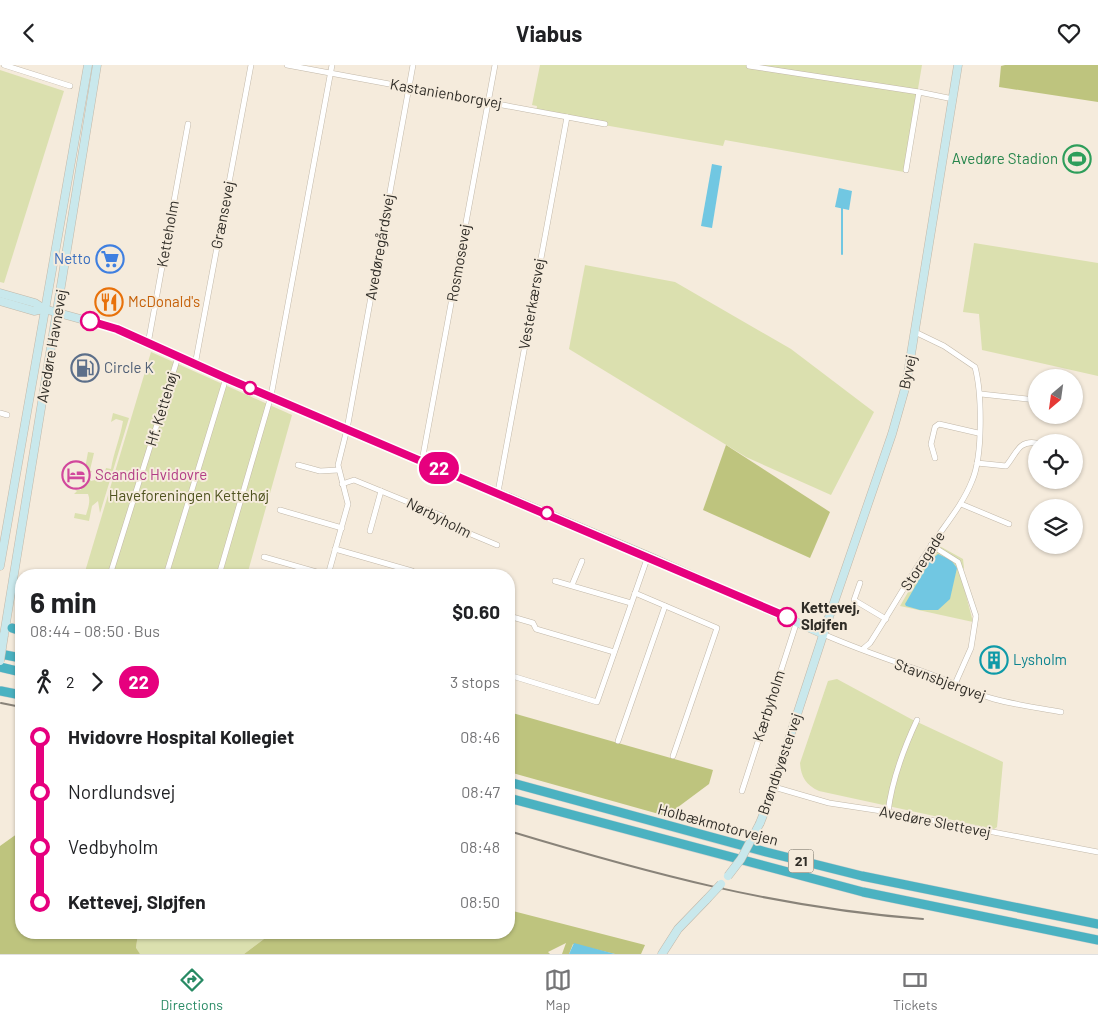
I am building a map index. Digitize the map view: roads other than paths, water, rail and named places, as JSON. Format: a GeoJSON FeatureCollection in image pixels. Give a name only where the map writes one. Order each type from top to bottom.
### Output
{"type":"FeatureCollection","features":[{"type":"Feature","properties":{"kind":"highway"},"geometry":{"type":"LineString","coordinates":[[0,654],[15,657]]}},
{"type":"Feature","properties":{"kind":"highway"},"geometry":{"type":"LineString","coordinates":[[0,667],[15,671]]}},
{"type":"Feature","properties":{"kind":"highway"},"geometry":{"type":"LineString","coordinates":[[1,691],[15,694]]}},
{"type":"Feature","properties":{"kind":"highway","name":"Holbækmotorvejen"},"geometry":{"type":"LineString","coordinates":[[515,784],[862,876],[1098,924]]}},
{"type":"Feature","properties":{"kind":"highway","name":"Holbækmotorvejen"},"geometry":{"type":"LineString","coordinates":[[515,800],[863,892],[1098,940]]}},
{"type":"Feature","properties":{"kind":"street"},"geometry":{"type":"LineString","coordinates":[[4,65],[70,86]]}},
{"type":"Feature","properties":{"kind":"street","name":"Avedøre Havnevej"},"geometry":{"type":"LineString","coordinates":[[0,566],[88,65]]}},
{"type":"Feature","properties":{"kind":"street","name":"Avedøre Havnevej"},"geometry":{"type":"LineString","coordinates":[[19,569],[97,65]]}},
{"type":"Feature","properties":{"kind":"street","name":"Grænsevej"},"geometry":{"type":"LineString","coordinates":[[195,365],[250,65]]}},
{"type":"Feature","properties":{"kind":"street","name":"Kastanienborgvej"},"geometry":{"type":"LineString","coordinates":[[287,65],[605,124]]}},
{"type":"Feature","properties":{"kind":"street"},"geometry":{"type":"LineString","coordinates":[[221,569],[272,397],[332,65]]}},
{"type":"Feature","properties":{"kind":"street","name":"Avedøregårdsvej"},"geometry":{"type":"LineString","coordinates":[[338,470],[414,65]]}},
{"type":"Feature","properties":{"kind":"street","name":"Rosmosevej"},"geometry":{"type":"LineString","coordinates":[[422,461],[495,65]]}},
{"type":"Feature","properties":{"kind":"street","name":"Byvej"},"geometry":{"type":"LineString","coordinates":[[823,635],[892,434],[906,385],[958,65]]}},
{"type":"Feature","properties":{"kind":"street"},"geometry":{"type":"LineString","coordinates":[[749,66],[953,99]]}},
{"type":"Feature","properties":{"kind":"street"},"geometry":{"type":"LineString","coordinates":[[906,170],[919,92]]}},
{"type":"Feature","properties":{"kind":"street","name":"Vesterkærsvej"},"geometry":{"type":"LineString","coordinates":[[498,492],[567,117]]}},
{"type":"Feature","properties":{"kind":"street","name":"Ketteholm"},"geometry":{"type":"LineString","coordinates":[[148,343],[188,124]]}},
{"type":"Feature","properties":{"kind":"street"},"geometry":{"type":"LineString","coordinates":[[0,293],[35,303],[44,309],[104,325],[148,343],[195,365],[648,556],[797,621],[823,635]]}},
{"type":"Feature","properties":{"kind":"street"},"geometry":{"type":"LineString","coordinates":[[0,301],[34,311],[44,309]]}},
{"type":"Feature","properties":{"kind":"street","name":"Storegade"},"geometry":{"type":"LineString","coordinates":[[864,648],[870,643],[931,545],[961,504],[972,480],[977,463],[980,393],[975,367],[927,335],[916,332]]}},
{"type":"Feature","properties":{"kind":"street","name":"Hf. Kettehøj"},"geometry":{"type":"LineString","coordinates":[[112,569],[178,357]]}},
{"type":"Feature","properties":{"kind":"street"},"geometry":{"type":"LineString","coordinates":[[168,569],[226,378]]}},
{"type":"Feature","properties":{"kind":"street"},"geometry":{"type":"LineString","coordinates":[[980,393],[1028,399]]}},
{"type":"Feature","properties":{"kind":"street"},"geometry":{"type":"LineString","coordinates":[[0,413],[7,415]]}},
{"type":"Feature","properties":{"kind":"street"},"geometry":{"type":"LineString","coordinates":[[935,458],[931,443],[935,427],[939,424],[978,433]]}},
{"type":"Feature","properties":{"kind":"street"},"geometry":{"type":"LineString","coordinates":[[977,463],[1006,466],[1022,445],[1028,443]]}},
{"type":"Feature","properties":{"kind":"street"},"geometry":{"type":"LineString","coordinates":[[298,465],[320,471],[338,470],[348,504],[329,569]]}},
{"type":"Feature","properties":{"kind":"street","name":"Nørbyholm"},"geometry":{"type":"LineString","coordinates":[[342,484],[354,480],[442,516],[442,522],[497,545]]}},
{"type":"Feature","properties":{"kind":"street"},"geometry":{"type":"LineString","coordinates":[[370,531],[381,491]]}},
{"type":"Feature","properties":{"kind":"street"},"geometry":{"type":"LineString","coordinates":[[961,504],[1008,524]]}},
{"type":"Feature","properties":{"kind":"street"},"geometry":{"type":"LineString","coordinates":[[280,510],[342,528]]}},
{"type":"Feature","properties":{"kind":"street"},"geometry":{"type":"LineString","coordinates":[[931,545],[958,562],[976,616],[971,648],[955,684]]}},
{"type":"Feature","properties":{"kind":"street"},"geometry":{"type":"LineString","coordinates":[[335,549],[405,569]]}},
{"type":"Feature","properties":{"kind":"street"},"geometry":{"type":"LineString","coordinates":[[515,677],[597,702],[648,556]]}},
{"type":"Feature","properties":{"kind":"street"},"geometry":{"type":"LineString","coordinates":[[264,557],[306,569]]}},
{"type":"Feature","properties":{"kind":"street"},"geometry":{"type":"LineString","coordinates":[[572,585],[582,561]]}},
{"type":"Feature","properties":{"kind":"street"},"geometry":{"type":"LineString","coordinates":[[555,581],[631,603]]}},
{"type":"Feature","properties":{"kind":"street"},"geometry":{"type":"LineString","coordinates":[[860,583],[854,600],[886,619]]}},
{"type":"Feature","properties":{"kind":"street"},"geometry":{"type":"LineString","coordinates":[[634,593],[717,628],[673,756]]}},
{"type":"Feature","properties":{"kind":"street","name":"Avedøre Havnevej"},"geometry":{"type":"LineString","coordinates":[[0,661],[4,635],[10,628],[15,595]]}},
{"type":"Feature","properties":{"kind":"street"},"geometry":{"type":"LineString","coordinates":[[618,741],[665,606]]}},
{"type":"Feature","properties":{"kind":"street"},"geometry":{"type":"LineString","coordinates":[[515,618],[533,623],[536,629],[614,652]]}},
{"type":"Feature","properties":{"kind":"street","name":"Kærbyholm"},"geometry":{"type":"LineString","coordinates":[[742,791],[797,621]]}},
{"type":"Feature","properties":{"kind":"street","name":"Stavnsbjergvej"},"geometry":{"type":"LineString","coordinates":[[823,635],[856,649],[864,648],[882,659],[992,699],[1061,712]]}},
{"type":"Feature","properties":{"kind":"street","name":"Brøndbyøstervej"},"geometry":{"type":"LineString","coordinates":[[662,954],[678,929],[721,884],[741,859],[760,823],[774,787],[823,635]]}},
{"type":"Feature","properties":{"kind":"street"},"geometry":{"type":"LineString","coordinates":[[888,812],[890,790],[917,720]]}},
{"type":"Feature","properties":{"kind":"street","name":"Avedøre Slettevej"},"geometry":{"type":"LineString","coordinates":[[774,787],[829,803],[888,812],[1098,853]]}},
{"type":"Feature","properties":{"kind":"water"},"geometry":{"type":"Polygon","coordinates":[[[712,164],[722,166],[712,228],[701,226],[712,164]]]}},
{"type":"Feature","properties":{"kind":"water"},"geometry":{"type":"Polygon","coordinates":[[[839,188],[852,191],[849,210],[835,207],[839,188]]]}},
{"type":"Feature","properties":{"kind":"water"},"geometry":{"type":"Polygon","coordinates":[[[938,554],[951,560],[957,568],[950,599],[938,610],[920,610],[906,606],[905,604],[930,561],[938,554]]]}},
{"type":"Feature","properties":{"kind":"water"},"geometry":{"type":"Polygon","coordinates":[[[574,943],[615,954],[569,954],[574,943]]]}},
{"type":"Feature","properties":{"kind":"waterway"},"geometry":{"type":"LineString","coordinates":[[842,208],[842,254]]}},
{"type":"Feature","properties":{"kind":"railway"},"geometry":{"type":"LineString","coordinates":[[1,703],[15,706]]}},
{"type":"Feature","properties":{"kind":"railway"},"geometry":{"type":"LineString","coordinates":[[515,833],[612,861],[713,887],[816,907],[923,919]]}},
{"type":"Feature","properties":{"kind":"place","name":"Avedøre Stadion"},"geometry":{"type":"Point","coordinates":[1077,159]}},
{"type":"Feature","properties":{"kind":"place","name":"Netto"},"geometry":{"type":"Point","coordinates":[110,259]}},
{"type":"Feature","properties":{"kind":"place","name":"McDonald's"},"geometry":{"type":"Point","coordinates":[109,302]}},
{"type":"Feature","properties":{"kind":"place","name":"Circle K"},"geometry":{"type":"Point","coordinates":[85,368]}},
{"type":"Feature","properties":{"kind":"place","name":"Scandic Hvidovre"},"geometry":{"type":"Point","coordinates":[76,475]}},
{"type":"Feature","properties":{"kind":"place","name":"Kettevej, Sløjfen"},"geometry":{"type":"Point","coordinates":[787,617]}},
{"type":"Feature","properties":{"kind":"place","name":"Lysholm"},"geometry":{"type":"Point","coordinates":[994,660]}},
{"type":"Feature","properties":{"kind":"park label","name":"Haveforeningen Kettehøj"},"geometry":{"type":"Point","coordinates":[189,496]}}]}
